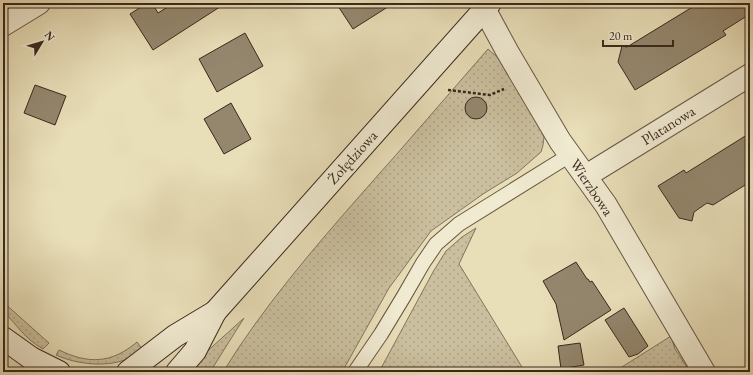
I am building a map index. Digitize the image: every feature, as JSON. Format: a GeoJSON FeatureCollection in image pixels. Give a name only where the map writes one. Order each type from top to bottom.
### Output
{"type":"FeatureCollection","features":[{"type":"Feature","properties":{"kind":"street"},"geometry":{"type":"LineString","coordinates":[[3,25],[38,3]]}},
{"type":"Feature","properties":{"kind":"street","name":"Wierzbowa"},"geometry":{"type":"LineString","coordinates":[[485,5],[525,81],[560,141],[606,205],[704,372]]}},
{"type":"Feature","properties":{"kind":"street","name":"Żołędziowa"},"geometry":{"type":"LineString","coordinates":[[177,372],[196,351],[215,312],[485,5]]}},
{"type":"Feature","properties":{"kind":"street","name":"Platanowa"},"geometry":{"type":"LineString","coordinates":[[586,176],[750,75]]}},
{"type":"Feature","properties":{"kind":"street","name":"Żołędziowa"},"geometry":{"type":"LineString","coordinates":[[128,372],[175,336],[215,312]]}},
{"type":"Feature","properties":{"kind":"street"},"geometry":{"type":"LineString","coordinates":[[3,338],[30,358],[60,372]]}},
{"type":"Feature","properties":{"kind":"lane"},"geometry":{"type":"LineString","coordinates":[[355,372],[397,309],[423,263],[436,244],[465,220],[570,155]]}},
{"type":"Feature","properties":{"kind":"path"},"geometry":{"type":"LineString","coordinates":[[448,90],[490,95],[525,81]]}},
{"type":"Feature","properties":{"kind":"shaded area"},"geometry":{"type":"Polygon","coordinates":[[[488,49],[498,58],[540,127],[544,137],[541,152],[517,173],[483,194],[431,231],[389,288],[342,372],[223,372],[255,324],[308,256],[488,49]]]}},
{"type":"Feature","properties":{"kind":"shaded area"},"geometry":{"type":"Polygon","coordinates":[[[476,228],[459,264],[525,372],[379,372],[433,272],[446,251],[462,237],[476,228]]]}},
{"type":"Feature","properties":{"kind":"shaded area"},"geometry":{"type":"Polygon","coordinates":[[[3,302],[49,343],[43,349],[26,336],[3,311],[3,302]]]}},
{"type":"Feature","properties":{"kind":"shaded area"},"geometry":{"type":"Polygon","coordinates":[[[244,318],[210,372],[189,372],[202,356],[244,318]]]}},
{"type":"Feature","properties":{"kind":"shaded area"},"geometry":{"type":"Polygon","coordinates":[[[671,336],[675,349],[690,372],[614,372],[671,336]]]}},
{"type":"Feature","properties":{"kind":"shaded area"},"geometry":{"type":"Polygon","coordinates":[[[137,342],[143,350],[119,362],[101,364],[82,363],[56,355],[59,350],[80,358],[99,360],[118,354],[137,342]]]}},
{"type":"Feature","properties":{"kind":"building"},"geometry":{"type":"Polygon","coordinates":[[[147,3],[152,3],[158,13],[174,3],[226,3],[153,50],[130,14],[147,3]]]}},
{"type":"Feature","properties":{"kind":"building"},"geometry":{"type":"Polygon","coordinates":[[[336,3],[394,3],[353,29],[336,3]]]}},
{"type":"Feature","properties":{"kind":"building"},"geometry":{"type":"Polygon","coordinates":[[[699,3],[750,3],[750,14],[723,31],[726,35],[635,90],[618,62],[622,46],[627,47],[699,3]]]}},
{"type":"Feature","properties":{"kind":"building"},"geometry":{"type":"Polygon","coordinates":[[[245,33],[263,66],[217,92],[199,59],[245,33]]]}},
{"type":"Feature","properties":{"kind":"building"},"geometry":{"type":"Polygon","coordinates":[[[35,85],[66,96],[55,125],[24,113],[35,85]]]}},
{"type":"Feature","properties":{"kind":"building"},"geometry":{"type":"Polygon","coordinates":[[[476,97],[484,100],[487,108],[484,116],[476,119],[468,116],[465,108],[468,100],[476,97]]]}},
{"type":"Feature","properties":{"kind":"building"},"geometry":{"type":"Polygon","coordinates":[[[231,103],[251,139],[224,154],[204,119],[231,103]]]}},
{"type":"Feature","properties":{"kind":"building"},"geometry":{"type":"Polygon","coordinates":[[[750,133],[750,182],[713,205],[707,203],[694,212],[692,221],[679,218],[658,186],[684,170],[686,173],[750,133]]]}},
{"type":"Feature","properties":{"kind":"building"},"geometry":{"type":"Polygon","coordinates":[[[576,262],[587,279],[590,282],[592,281],[611,310],[564,340],[556,304],[543,281],[576,262]]]}},
{"type":"Feature","properties":{"kind":"building"},"geometry":{"type":"Polygon","coordinates":[[[624,308],[648,346],[638,354],[629,357],[605,320],[624,308]]]}},
{"type":"Feature","properties":{"kind":"building"},"geometry":{"type":"Polygon","coordinates":[[[580,343],[584,365],[561,369],[558,346],[580,343]]]}}]}
